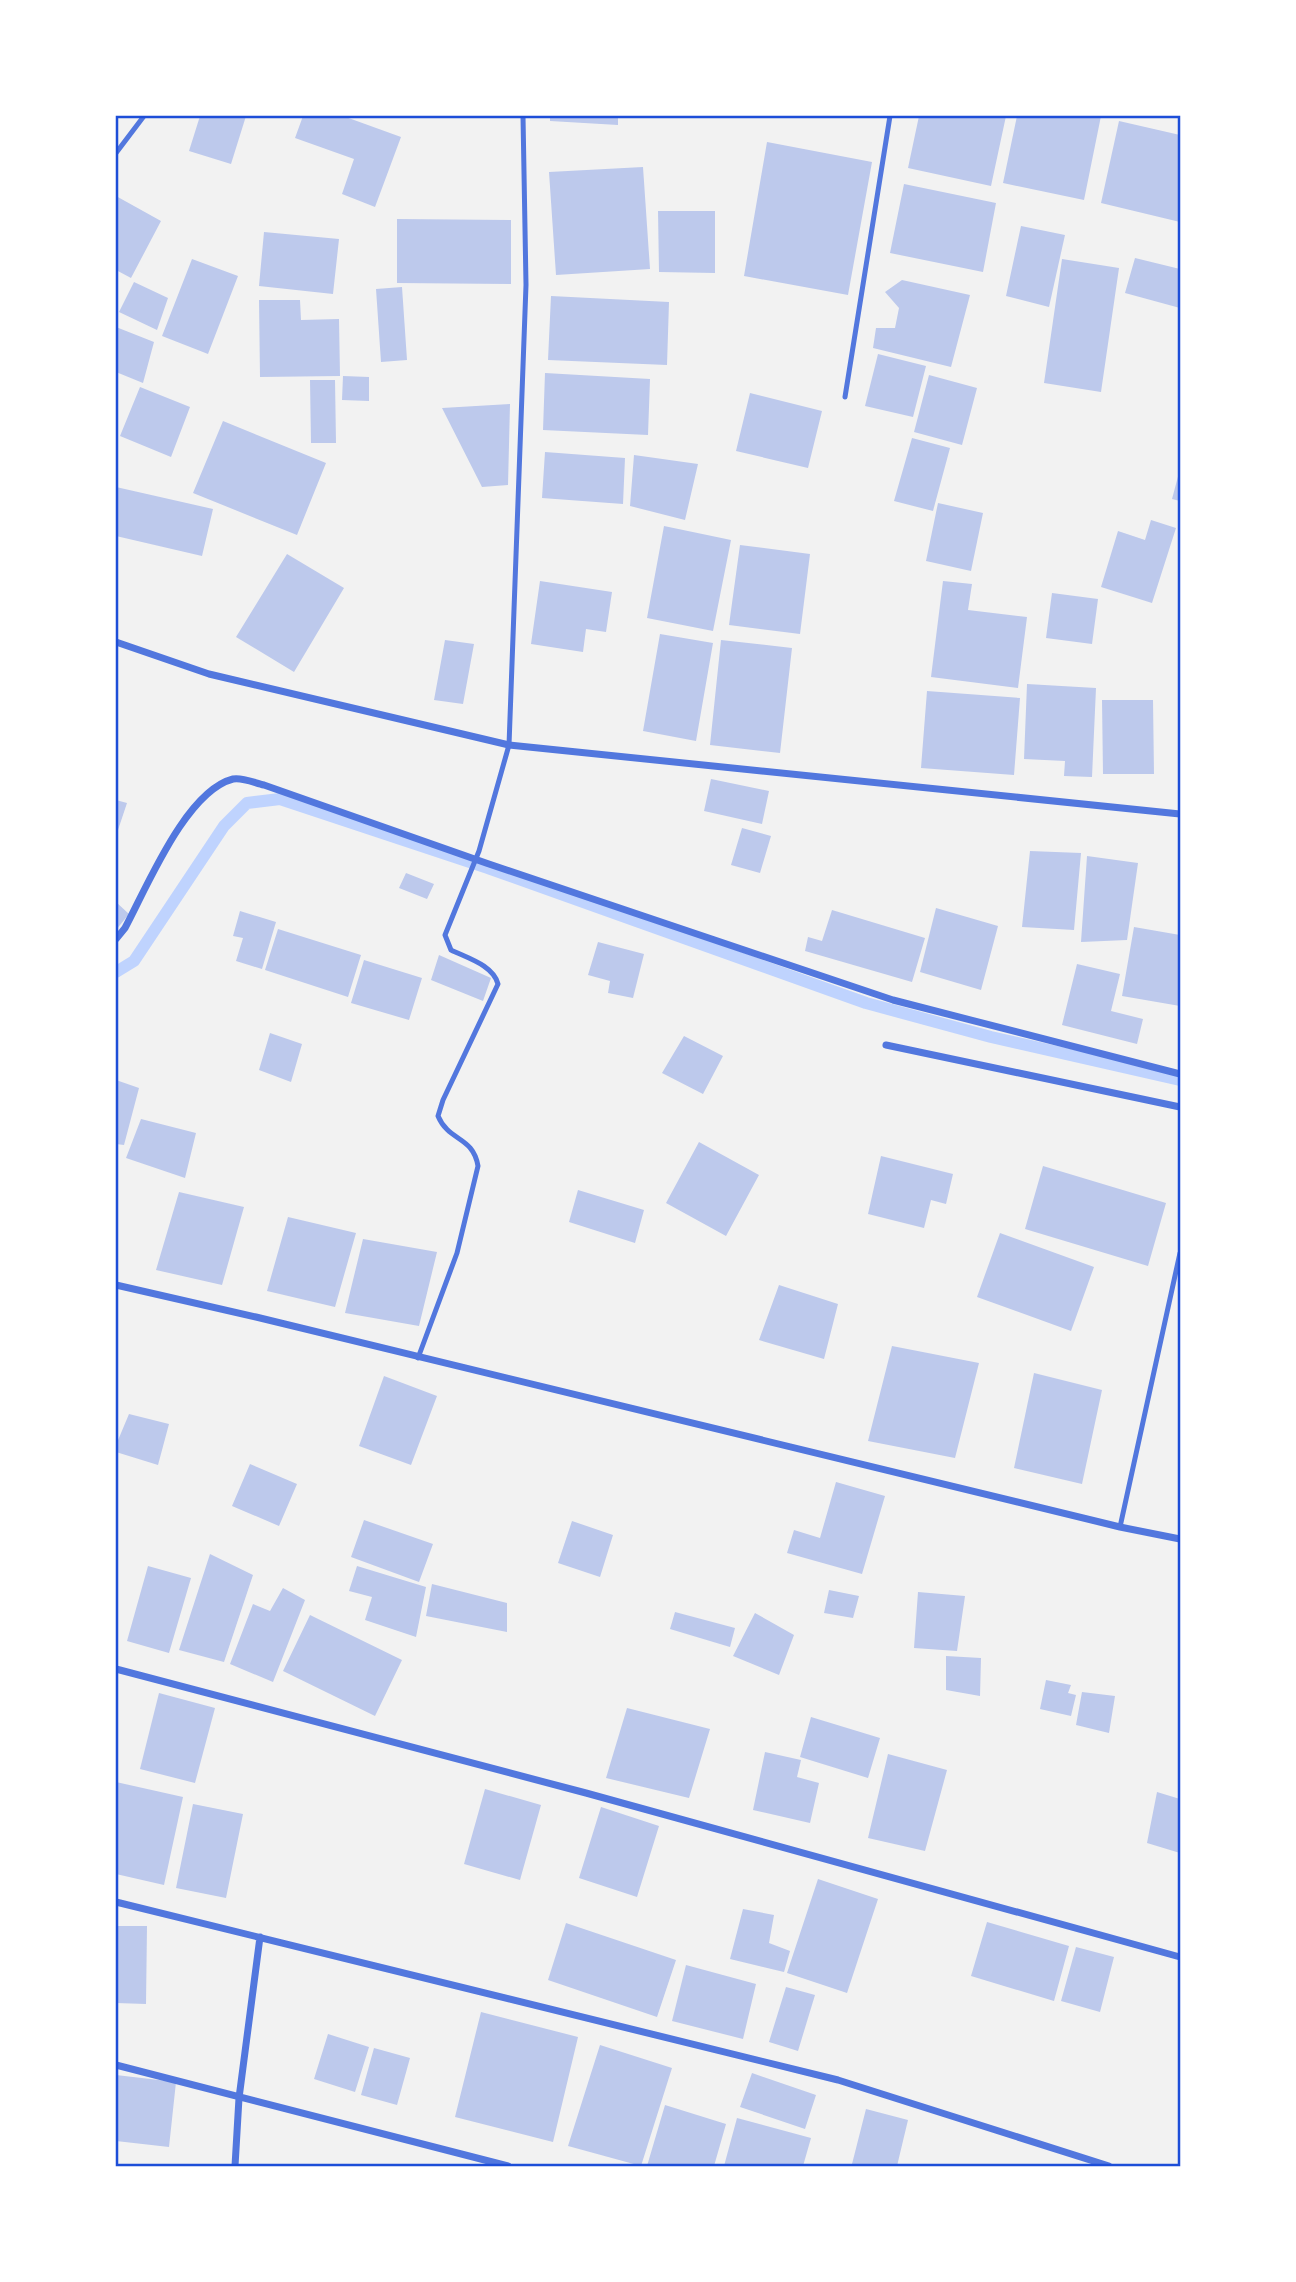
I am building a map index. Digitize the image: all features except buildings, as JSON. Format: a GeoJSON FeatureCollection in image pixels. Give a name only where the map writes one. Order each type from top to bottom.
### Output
{"type":"FeatureCollection","features":[{"type":"Feature","properties":{"kind":"street"},"geometry":{"type":"LineString","coordinates":[[116,642],[209,674],[509,745],[1181,814]]}},
{"type":"Feature","properties":{"kind":"street"},"geometry":{"type":"LineString","coordinates":[[116,939],[125,928],[179,826],[210,790],[236,778],[264,785],[893,1000],[1181,1074]]}},
{"type":"Feature","properties":{"kind":"street"},"geometry":{"type":"LineString","coordinates":[[886,1045],[1181,1107]]}},
{"type":"Feature","properties":{"kind":"street"},"geometry":{"type":"LineString","coordinates":[[116,1285],[1120,1527],[1181,1539]]}},
{"type":"Feature","properties":{"kind":"street"},"geometry":{"type":"LineString","coordinates":[[116,1669],[586,1793],[1181,1957]]}},
{"type":"Feature","properties":{"kind":"street"},"geometry":{"type":"LineString","coordinates":[[116,1902],[838,2080],[1109,2166]]}},
{"type":"Feature","properties":{"kind":"street"},"geometry":{"type":"LineString","coordinates":[[235,2166],[239,2098],[260,1937]]}},
{"type":"Feature","properties":{"kind":"street"},"geometry":{"type":"LineString","coordinates":[[116,2065],[508,2166]]}},
{"type":"Feature","properties":{"kind":"lane"},"geometry":{"type":"LineString","coordinates":[[116,153],[144,116]]}},
{"type":"Feature","properties":{"kind":"lane"},"geometry":{"type":"LineString","coordinates":[[418,1358],[457,1253],[478,1166],[476,1153],[469,1145],[448,1132],[438,1116],[498,984],[488,969],[448,946],[445,935],[479,851],[509,745],[526,285],[523,116]]}},
{"type":"Feature","properties":{"kind":"lane"},"geometry":{"type":"LineString","coordinates":[[845,397],[890,116]]}},
{"type":"Feature","properties":{"kind":"lane"},"geometry":{"type":"LineString","coordinates":[[1120,1527],[1181,1253]]}},
{"type":"Feature","properties":{"kind":"waterway"},"geometry":{"type":"LineString","coordinates":[[116,972],[134,961],[224,826],[247,803],[280,799],[488,868],[866,1003],[991,1037],[1180,1080]]}}]}
